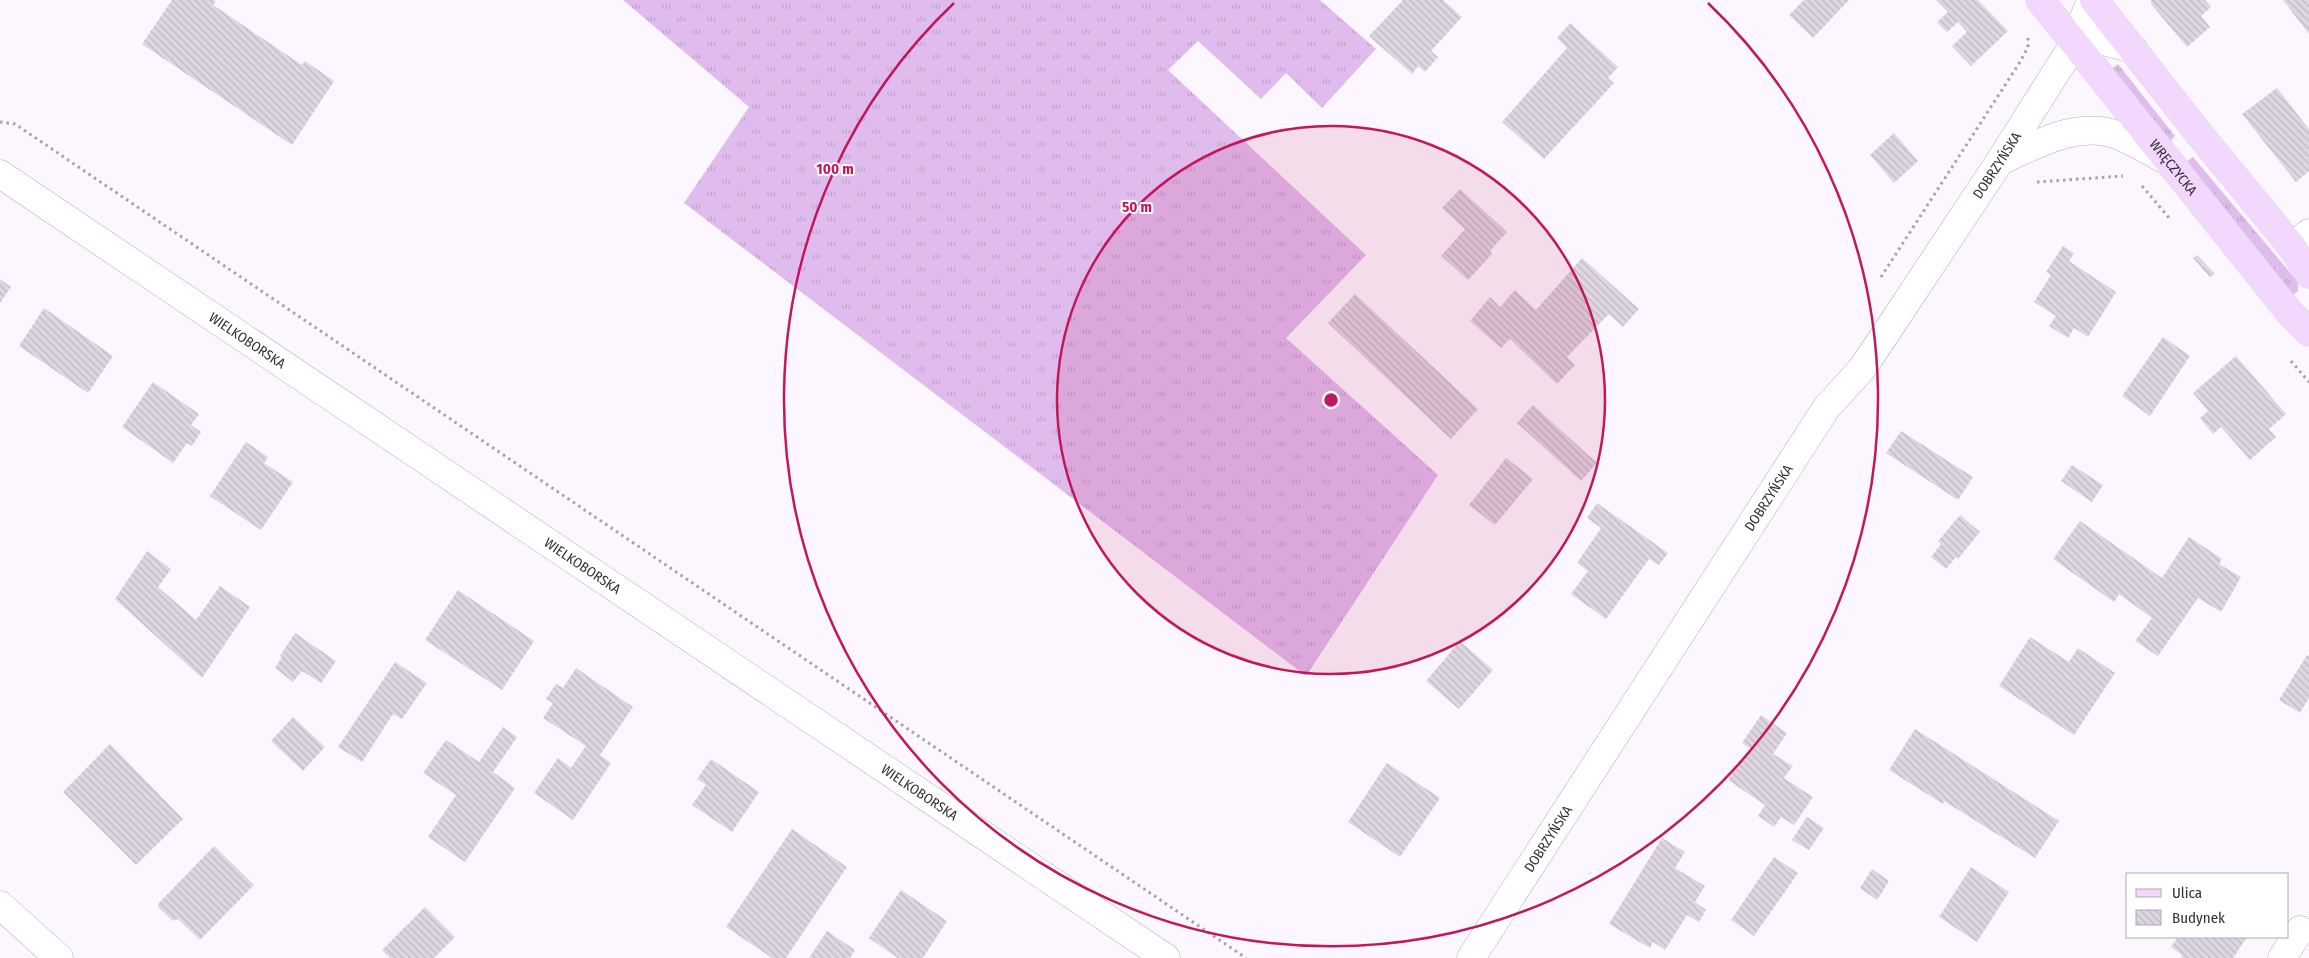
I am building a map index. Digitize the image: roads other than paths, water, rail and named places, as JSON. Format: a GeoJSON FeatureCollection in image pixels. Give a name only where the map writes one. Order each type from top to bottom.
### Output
{"type":"FeatureCollection","features":[{"type":"Feature","properties":{"kind":"main road","name":"WRĘCZYCKA"},"geometry":{"type":"LineString","coordinates":[[2040,0],[2290,313],[2309,332]]}},
{"type":"Feature","properties":{"kind":"main road"},"geometry":{"type":"LineString","coordinates":[[2092,0],[2200,135],[2301,240],[2309,274]]}},
{"type":"Feature","properties":{"kind":"street","name":"DOBRZYŃSKA"},"geometry":{"type":"LineString","coordinates":[[1471,958],[1827,407],[1861,370],[2000,161],[2074,44],[2092,0]]}},
{"type":"Feature","properties":{"kind":"street"},"geometry":{"type":"LineString","coordinates":[[2074,44],[2100,40],[2133,49]]}},
{"type":"Feature","properties":{"kind":"street"},"geometry":{"type":"LineString","coordinates":[[2000,161],[2061,134],[2092,130],[2116,135],[2168,162]]}},
{"type":"Feature","properties":{"kind":"street","name":"WIELKOBORSKA"},"geometry":{"type":"LineString","coordinates":[[0,174],[1166,958]]}},
{"type":"Feature","properties":{"kind":"street"},"geometry":{"type":"LineString","coordinates":[[0,904],[59,958]]}},
{"type":"Feature","properties":{"kind":"street"},"geometry":{"type":"LineString","coordinates":[[2282,958],[2300,930]]}}]}
